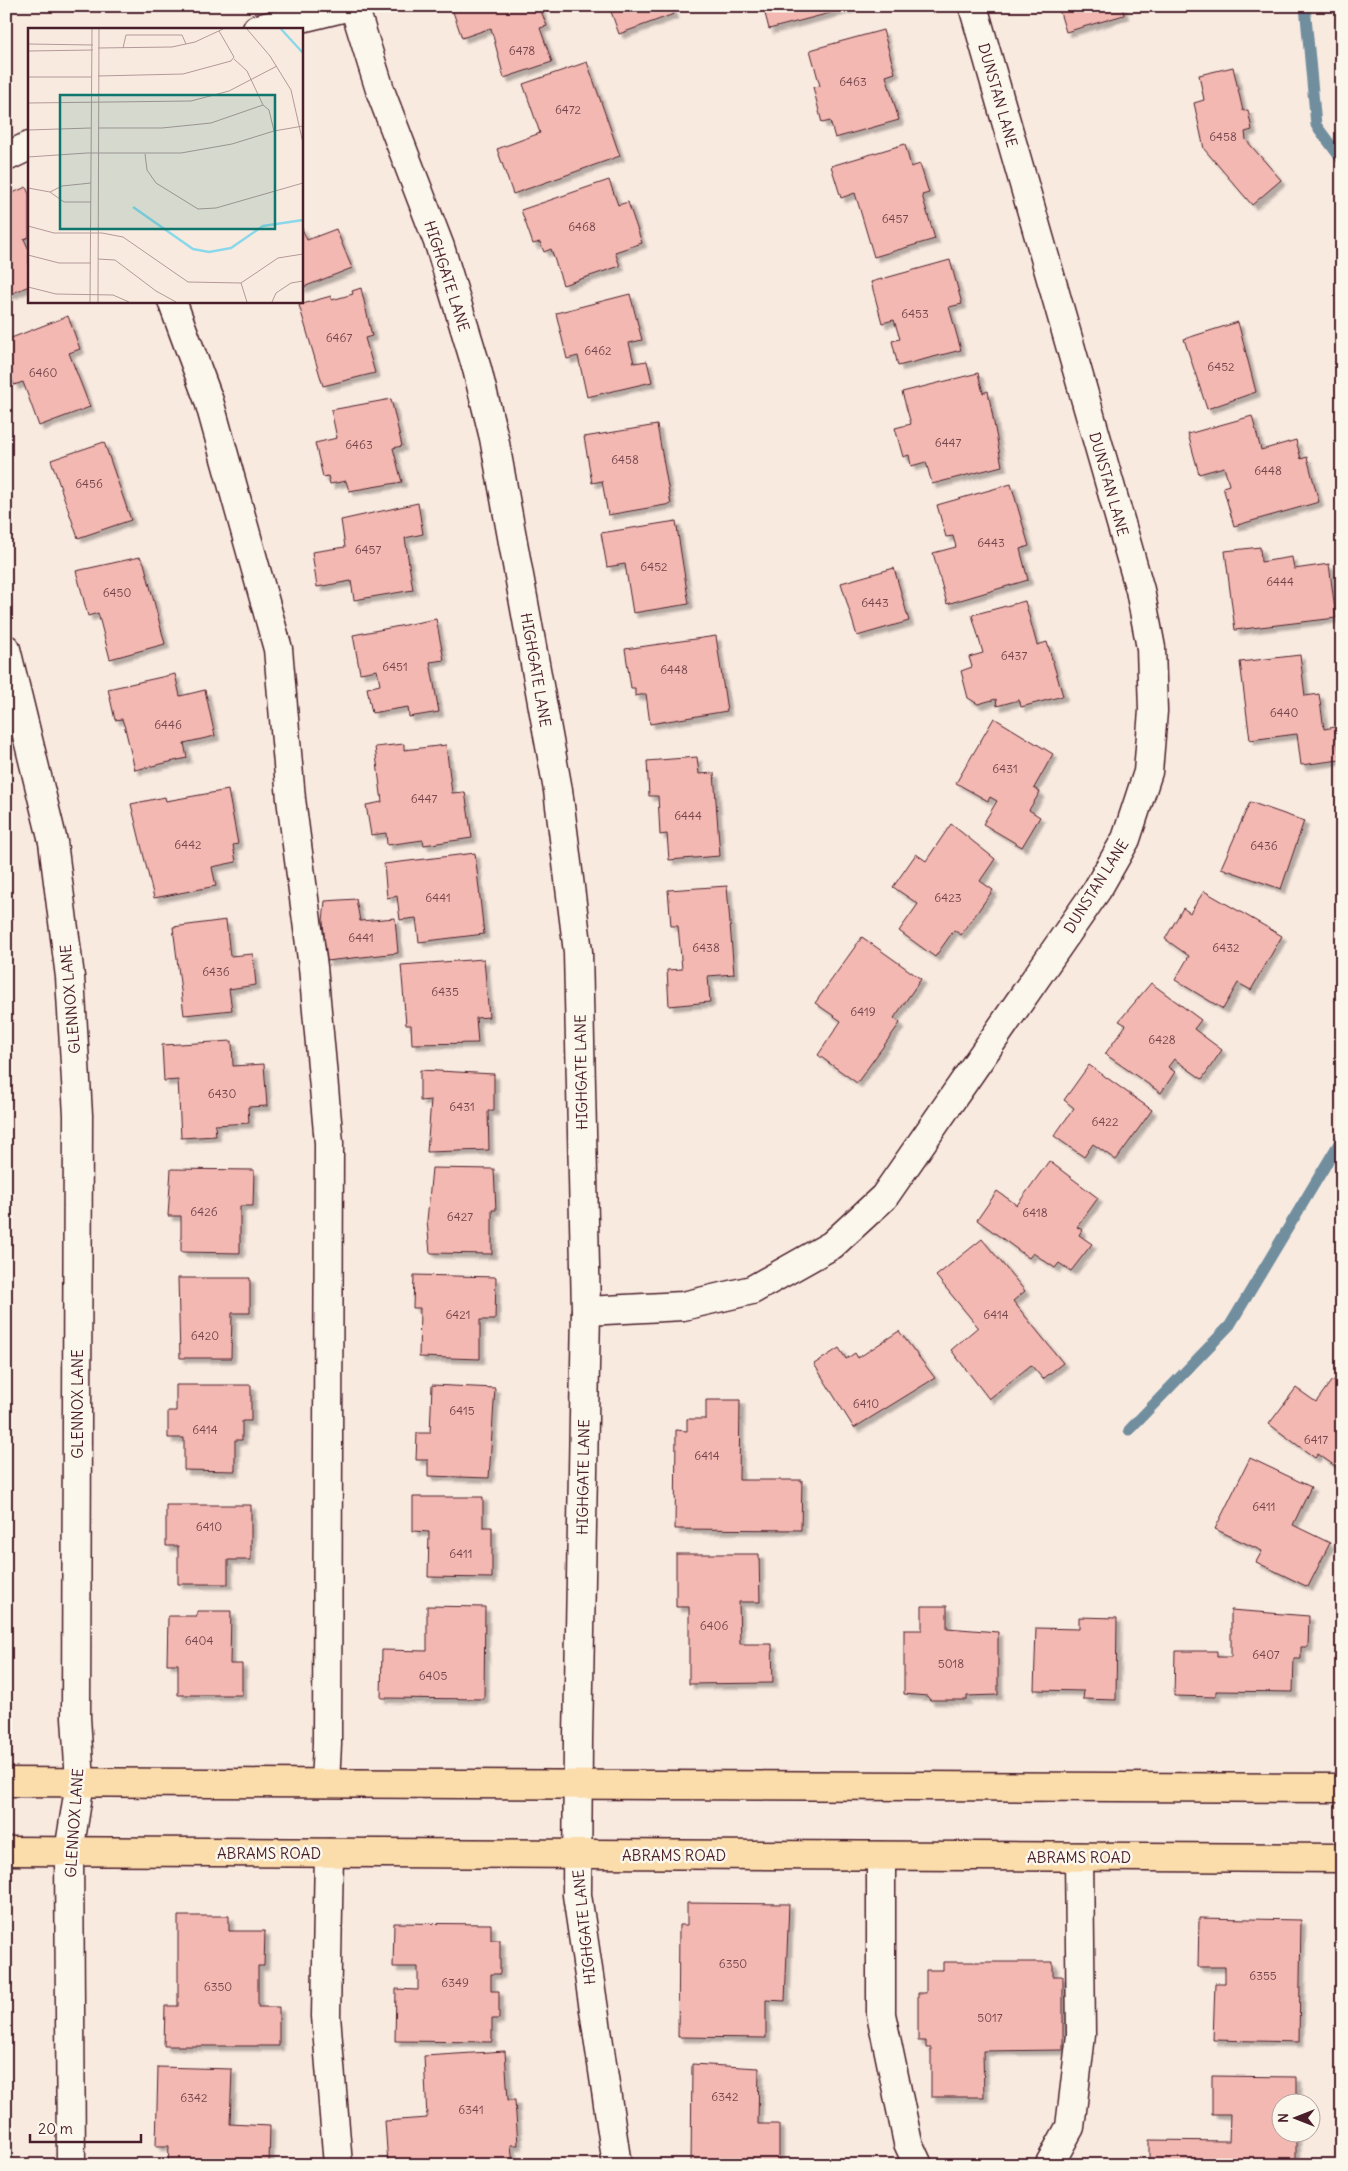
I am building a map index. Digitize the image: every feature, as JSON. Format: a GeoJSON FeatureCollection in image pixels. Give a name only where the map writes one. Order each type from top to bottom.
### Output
{"type":"FeatureCollection","features":[{"type":"Feature","properties":{"kind":"main road"},"geometry":{"type":"LineString","coordinates":[[6,1782],[1342,1788]]}},
{"type":"Feature","properties":{"kind":"main road","name":"ABRAMS ROAD"},"geometry":{"type":"LineString","coordinates":[[6,1852],[1342,1858]]}},
{"type":"Feature","properties":{"kind":"street"},"geometry":{"type":"LineString","coordinates":[[261,28],[352,6]]}},
{"type":"Feature","properties":{"kind":"street","name":"HIGHGATE LANE"},"geometry":{"type":"LineString","coordinates":[[352,6],[380,93],[440,247],[477,369],[494,438],[558,790],[578,952],[586,1311],[577,1784],[577,1895],[617,2165]]}},
{"type":"Feature","properties":{"kind":"street","name":"DUNSTAN LANE"},"geometry":{"type":"LineString","coordinates":[[586,1311],[682,1306],[752,1290],[832,1245],[884,1197],[1097,890],[1126,839],[1148,772],[1153,711],[1151,648],[1140,590],[973,6]]}},
{"type":"Feature","properties":{"kind":"street"},"geometry":{"type":"LineString","coordinates":[[6,157],[28,146]]}},
{"type":"Feature","properties":{"kind":"street"},"geometry":{"type":"LineString","coordinates":[[172,302],[209,401],[278,649],[291,799],[313,967],[329,1143],[327,1744],[325,1783]]}},
{"type":"Feature","properties":{"kind":"street","name":"GLENNOX LANE"},"geometry":{"type":"LineString","coordinates":[[6,648],[53,842],[70,978],[78,1115],[76,1717],[80,1782],[69,1852],[71,2165]]}},
{"type":"Feature","properties":{"kind":"street"},"geometry":{"type":"LineString","coordinates":[[329,1853],[326,2016],[338,2165]]}},
{"type":"Feature","properties":{"kind":"street"},"geometry":{"type":"LineString","coordinates":[[881,1856],[881,2014],[908,2143],[918,2165]]}},
{"type":"Feature","properties":{"kind":"street"},"geometry":{"type":"LineString","coordinates":[[1049,2165],[1070,2126],[1081,2035],[1079,1857]]}},
{"type":"Feature","properties":{"kind":"building"},"geometry":{"type":"Polygon","coordinates":[[[451,6],[539,6],[547,26],[540,28],[552,62],[504,78],[491,28],[462,38],[451,6]]]}},
{"type":"Feature","properties":{"kind":"building"},"geometry":{"type":"Polygon","coordinates":[[[609,6],[671,6],[674,14],[619,34],[609,6]]]}},
{"type":"Feature","properties":{"kind":"building"},"geometry":{"type":"Polygon","coordinates":[[[763,6],[853,6],[853,7],[769,29],[763,6]]]}},
{"type":"Feature","properties":{"kind":"building"},"geometry":{"type":"Polygon","coordinates":[[[1058,6],[1122,6],[1124,15],[1066,32],[1058,6]]]}},
{"type":"Feature","properties":{"kind":"building"},"geometry":{"type":"Polygon","coordinates":[[[883,30],[895,73],[886,76],[899,120],[835,138],[830,121],[822,123],[813,87],[820,86],[810,50],[883,30]]]}},
{"type":"Feature","properties":{"kind":"building"},"geometry":{"type":"Polygon","coordinates":[[[587,62],[620,156],[513,194],[497,149],[540,133],[523,84],[587,62]]]}},
{"type":"Feature","properties":{"kind":"building"},"geometry":{"type":"Polygon","coordinates":[[[1233,67],[1243,111],[1248,110],[1252,130],[1245,132],[1246,140],[1281,180],[1252,205],[1204,149],[1194,103],[1204,100],[1199,75],[1233,67]]]}},
{"type":"Feature","properties":{"kind":"building"},"geometry":{"type":"Polygon","coordinates":[[[905,144],[911,167],[920,164],[929,193],[922,195],[935,239],[874,257],[855,193],[841,198],[831,166],[905,144]]]}},
{"type":"Feature","properties":{"kind":"building"},"geometry":{"type":"Polygon","coordinates":[[[609,180],[618,205],[628,202],[642,243],[615,252],[620,266],[563,285],[551,249],[544,252],[540,242],[533,244],[521,210],[609,180]]]}},
{"type":"Feature","properties":{"kind":"building"},"geometry":{"type":"Polygon","coordinates":[[[26,187],[28,192],[28,237],[24,239],[28,248],[28,286],[6,296],[6,196],[26,187]]]}},
{"type":"Feature","properties":{"kind":"building"},"geometry":{"type":"Polygon","coordinates":[[[302,228],[307,240],[336,229],[352,268],[302,288],[302,228]]]}},
{"type":"Feature","properties":{"kind":"building"},"geometry":{"type":"Polygon","coordinates":[[[950,260],[962,304],[949,307],[961,350],[898,366],[892,341],[900,339],[894,320],[882,323],[871,282],[950,260]]]}},
{"type":"Feature","properties":{"kind":"building"},"geometry":{"type":"Polygon","coordinates":[[[361,288],[372,336],[365,338],[375,373],[323,386],[299,305],[331,296],[332,300],[353,294],[352,291],[361,288]]]}},
{"type":"Feature","properties":{"kind":"building"},"geometry":{"type":"Polygon","coordinates":[[[630,294],[642,340],[629,343],[634,363],[647,361],[652,382],[587,397],[578,356],[567,359],[556,313],[630,294]]]}},
{"type":"Feature","properties":{"kind":"building"},"geometry":{"type":"Polygon","coordinates":[[[68,316],[80,349],[69,353],[90,407],[39,426],[23,382],[14,385],[6,363],[6,340],[68,316]]]}},
{"type":"Feature","properties":{"kind":"building"},"geometry":{"type":"Polygon","coordinates":[[[1238,322],[1256,392],[1207,409],[1184,339],[1238,322]]]}},
{"type":"Feature","properties":{"kind":"building"},"geometry":{"type":"Polygon","coordinates":[[[978,373],[983,393],[988,391],[1002,466],[932,484],[926,462],[911,466],[909,455],[903,457],[895,428],[911,424],[902,392],[978,373]]]}},
{"type":"Feature","properties":{"kind":"building"},"geometry":{"type":"Polygon","coordinates":[[[391,399],[402,446],[393,448],[402,482],[349,491],[346,481],[330,484],[328,476],[323,477],[315,443],[337,438],[331,410],[391,399]]]}},
{"type":"Feature","properties":{"kind":"building"},"geometry":{"type":"Polygon","coordinates":[[[1252,416],[1261,450],[1296,440],[1301,459],[1307,457],[1319,502],[1234,526],[1223,487],[1229,485],[1224,467],[1199,474],[1188,434],[1252,416]]]}},
{"type":"Feature","properties":{"kind":"building"},"geometry":{"type":"Polygon","coordinates":[[[657,425],[671,504],[608,515],[602,481],[592,483],[584,437],[657,425]]]}},
{"type":"Feature","properties":{"kind":"building"},"geometry":{"type":"Polygon","coordinates":[[[104,442],[131,520],[78,538],[51,460],[104,442]]]}},
{"type":"Feature","properties":{"kind":"building"},"geometry":{"type":"Polygon","coordinates":[[[1011,484],[1029,546],[1020,549],[1028,580],[947,604],[933,553],[956,547],[953,536],[946,537],[937,505],[1011,484]]]}},
{"type":"Feature","properties":{"kind":"building"},"geometry":{"type":"Polygon","coordinates":[[[418,503],[423,534],[405,538],[413,590],[354,600],[351,581],[317,587],[312,552],[345,547],[341,520],[418,503]]]}},
{"type":"Feature","properties":{"kind":"building"},"geometry":{"type":"Polygon","coordinates":[[[676,521],[689,604],[633,613],[625,564],[607,567],[601,533],[676,521]]]}},
{"type":"Feature","properties":{"kind":"building"},"geometry":{"type":"Polygon","coordinates":[[[1260,547],[1261,562],[1292,557],[1294,569],[1329,564],[1336,618],[1235,630],[1225,551],[1260,547]]]}},
{"type":"Feature","properties":{"kind":"building"},"geometry":{"type":"Polygon","coordinates":[[[140,557],[144,563],[165,644],[110,659],[98,613],[88,616],[76,571],[140,557]]]}},
{"type":"Feature","properties":{"kind":"building"},"geometry":{"type":"Polygon","coordinates":[[[894,568],[909,621],[857,636],[841,583],[894,568]]]}},
{"type":"Feature","properties":{"kind":"building"},"geometry":{"type":"Polygon","coordinates":[[[1025,601],[1037,645],[1047,642],[1063,696],[1021,707],[1019,700],[997,706],[996,699],[978,704],[968,698],[961,671],[972,667],[969,657],[983,653],[972,615],[1025,601]]]}},
{"type":"Feature","properties":{"kind":"building"},"geometry":{"type":"Polygon","coordinates":[[[436,619],[444,660],[430,662],[439,712],[409,717],[408,707],[372,713],[367,688],[380,685],[377,670],[360,673],[353,635],[436,619]]]}},
{"type":"Feature","properties":{"kind":"building"},"geometry":{"type":"Polygon","coordinates":[[[716,636],[727,711],[650,724],[646,694],[635,696],[635,688],[631,688],[625,649],[716,636]]]}},
{"type":"Feature","properties":{"kind":"building"},"geometry":{"type":"Polygon","coordinates":[[[1300,655],[1305,696],[1319,694],[1324,729],[1335,727],[1340,760],[1301,765],[1297,734],[1250,740],[1240,662],[1300,655]]]}},
{"type":"Feature","properties":{"kind":"building"},"geometry":{"type":"Polygon","coordinates":[[[175,674],[180,696],[205,690],[215,736],[184,743],[187,758],[135,770],[122,719],[115,720],[108,689],[175,674]]]}},
{"type":"Feature","properties":{"kind":"building"},"geometry":{"type":"Polygon","coordinates":[[[994,718],[1053,754],[1034,788],[1040,792],[1029,810],[1040,817],[1022,847],[983,824],[997,801],[990,797],[988,801],[956,783],[994,718]]]}},
{"type":"Feature","properties":{"kind":"building"},"geometry":{"type":"Polygon","coordinates":[[[404,744],[404,750],[446,745],[452,793],[465,792],[472,838],[424,845],[423,840],[387,845],[386,833],[371,835],[366,805],[382,802],[375,747],[404,744]]]}},
{"type":"Feature","properties":{"kind":"building"},"geometry":{"type":"Polygon","coordinates":[[[697,757],[699,774],[714,773],[720,856],[669,860],[667,834],[660,835],[658,796],[649,796],[647,761],[697,757]]]}},
{"type":"Feature","properties":{"kind":"building"},"geometry":{"type":"Polygon","coordinates":[[[228,790],[238,844],[233,845],[236,862],[212,867],[216,886],[154,898],[131,804],[165,797],[166,801],[228,790]]]}},
{"type":"Feature","properties":{"kind":"building"},"geometry":{"type":"Polygon","coordinates":[[[1250,802],[1304,821],[1281,889],[1221,868],[1250,802]]]}},
{"type":"Feature","properties":{"kind":"building"},"geometry":{"type":"Polygon","coordinates":[[[951,824],[995,859],[980,881],[993,890],[961,935],[954,930],[935,957],[899,931],[918,904],[893,887],[916,854],[926,861],[951,824]]]}},
{"type":"Feature","properties":{"kind":"building"},"geometry":{"type":"Polygon","coordinates":[[[475,853],[484,934],[419,942],[416,918],[400,920],[397,896],[387,898],[384,864],[475,853]]]}},
{"type":"Feature","properties":{"kind":"building"},"geometry":{"type":"Polygon","coordinates":[[[727,886],[734,974],[708,976],[710,1002],[669,1006],[667,970],[682,969],[678,926],[671,926],[668,890],[727,886]]]}},
{"type":"Feature","properties":{"kind":"building"},"geometry":{"type":"Polygon","coordinates":[[[1204,891],[1282,936],[1251,990],[1238,983],[1223,1009],[1175,980],[1189,956],[1165,939],[1183,908],[1190,913],[1204,891]]]}},
{"type":"Feature","properties":{"kind":"building"},"geometry":{"type":"Polygon","coordinates":[[[356,899],[360,921],[395,918],[398,953],[326,961],[323,921],[325,901],[356,899]]]}},
{"type":"Feature","properties":{"kind":"building"},"geometry":{"type":"Polygon","coordinates":[[[226,920],[230,956],[253,954],[256,985],[229,989],[232,1010],[184,1015],[173,927],[226,920]]]}},
{"type":"Feature","properties":{"kind":"building"},"geometry":{"type":"Polygon","coordinates":[[[862,937],[921,979],[894,1018],[900,1023],[857,1083],[818,1055],[841,1021],[815,1003],[862,937]]]}},
{"type":"Feature","properties":{"kind":"building"},"geometry":{"type":"Polygon","coordinates":[[[484,959],[489,1017],[476,1018],[478,1043],[412,1044],[411,1025],[406,1025],[401,965],[484,959]]]}},
{"type":"Feature","properties":{"kind":"building"},"geometry":{"type":"Polygon","coordinates":[[[1151,983],[1201,1020],[1194,1029],[1222,1050],[1202,1079],[1174,1059],[1168,1067],[1175,1072],[1161,1093],[1105,1054],[1126,1025],[1119,1021],[1151,983]]]}},
{"type":"Feature","properties":{"kind":"building"},"geometry":{"type":"Polygon","coordinates":[[[232,1041],[233,1066],[264,1064],[267,1106],[248,1107],[249,1123],[215,1125],[216,1136],[181,1138],[178,1080],[164,1081],[162,1045],[232,1041]]]}},
{"type":"Feature","properties":{"kind":"building"},"geometry":{"type":"Polygon","coordinates":[[[1089,1065],[1152,1110],[1116,1160],[1093,1144],[1084,1157],[1054,1136],[1074,1108],[1064,1100],[1089,1065]]]}},
{"type":"Feature","properties":{"kind":"building"},"geometry":{"type":"Polygon","coordinates":[[[420,1070],[494,1074],[494,1111],[488,1111],[489,1150],[427,1152],[431,1100],[420,1101],[420,1070]]]}},
{"type":"Feature","properties":{"kind":"building"},"geometry":{"type":"Polygon","coordinates":[[[1049,1161],[1098,1198],[1077,1227],[1082,1230],[1079,1235],[1092,1244],[1071,1271],[1059,1263],[1055,1268],[1033,1253],[1029,1258],[977,1220],[997,1191],[1017,1205],[1049,1161]]]}},
{"type":"Feature","properties":{"kind":"building"},"geometry":{"type":"Polygon","coordinates":[[[432,1168],[494,1169],[496,1210],[492,1210],[492,1254],[430,1253],[427,1221],[432,1168]]]}},
{"type":"Feature","properties":{"kind":"building"},"geometry":{"type":"Polygon","coordinates":[[[171,1169],[254,1170],[253,1206],[240,1206],[240,1253],[181,1252],[181,1216],[168,1216],[171,1169]]]}},
{"type":"Feature","properties":{"kind":"building"},"geometry":{"type":"Polygon","coordinates":[[[982,1239],[1025,1291],[1013,1301],[1063,1363],[1043,1379],[1031,1365],[989,1399],[951,1350],[978,1327],[936,1276],[982,1239]]]}},
{"type":"Feature","properties":{"kind":"building"},"geometry":{"type":"Polygon","coordinates":[[[414,1275],[496,1277],[495,1320],[480,1320],[480,1359],[419,1357],[420,1308],[413,1308],[414,1275]]]}},
{"type":"Feature","properties":{"kind":"building"},"geometry":{"type":"Polygon","coordinates":[[[178,1278],[250,1278],[250,1313],[232,1313],[231,1358],[180,1358],[178,1278]]]}},
{"type":"Feature","properties":{"kind":"building"},"geometry":{"type":"Polygon","coordinates":[[[899,1331],[935,1378],[854,1428],[814,1364],[839,1348],[846,1359],[855,1353],[858,1358],[899,1331]]]}},
{"type":"Feature","properties":{"kind":"building"},"geometry":{"type":"Polygon","coordinates":[[[1332,1380],[1342,1388],[1342,1471],[1318,1454],[1315,1458],[1269,1424],[1296,1388],[1316,1402],[1332,1380]]]}},
{"type":"Feature","properties":{"kind":"building"},"geometry":{"type":"Polygon","coordinates":[[[176,1385],[251,1385],[251,1421],[242,1421],[242,1440],[235,1440],[235,1471],[184,1470],[184,1438],[168,1438],[168,1411],[176,1411],[176,1385]]]}},
{"type":"Feature","properties":{"kind":"building"},"geometry":{"type":"Polygon","coordinates":[[[432,1385],[495,1388],[489,1478],[428,1476],[428,1460],[416,1460],[417,1433],[430,1433],[432,1385]]]}},
{"type":"Feature","properties":{"kind":"building"},"geometry":{"type":"Polygon","coordinates":[[[706,1400],[740,1400],[739,1480],[802,1480],[801,1530],[675,1529],[676,1430],[687,1431],[687,1419],[706,1419],[706,1400]]]}},
{"type":"Feature","properties":{"kind":"building"},"geometry":{"type":"Polygon","coordinates":[[[1250,1458],[1311,1487],[1293,1525],[1330,1543],[1308,1587],[1256,1562],[1262,1551],[1215,1529],[1250,1458]]]}},
{"type":"Feature","properties":{"kind":"building"},"geometry":{"type":"Polygon","coordinates":[[[413,1497],[483,1497],[483,1527],[492,1527],[492,1578],[428,1577],[429,1532],[413,1531],[413,1497]]]}},
{"type":"Feature","properties":{"kind":"building"},"geometry":{"type":"Polygon","coordinates":[[[166,1505],[251,1505],[251,1560],[228,1560],[228,1584],[178,1584],[178,1546],[166,1546],[166,1505]]]}},
{"type":"Feature","properties":{"kind":"building"},"geometry":{"type":"Polygon","coordinates":[[[676,1554],[759,1554],[760,1602],[739,1602],[740,1644],[772,1644],[773,1683],[689,1684],[689,1607],[676,1607],[676,1554]]]}},
{"type":"Feature","properties":{"kind":"building"},"geometry":{"type":"Polygon","coordinates":[[[427,1606],[485,1607],[484,1699],[381,1698],[382,1650],[427,1651],[427,1606]]]}},
{"type":"Feature","properties":{"kind":"building"},"geometry":{"type":"Polygon","coordinates":[[[922,1606],[947,1606],[947,1628],[998,1632],[998,1695],[967,1696],[967,1700],[930,1700],[927,1696],[904,1694],[904,1630],[922,1630],[922,1606]]]}},
{"type":"Feature","properties":{"kind":"building"},"geometry":{"type":"Polygon","coordinates":[[[1231,1610],[1309,1616],[1308,1647],[1301,1647],[1301,1659],[1294,1659],[1293,1692],[1216,1691],[1216,1697],[1174,1696],[1175,1651],[1217,1651],[1217,1657],[1231,1657],[1231,1610]]]}},
{"type":"Feature","properties":{"kind":"building"},"geometry":{"type":"Polygon","coordinates":[[[197,1611],[231,1611],[230,1664],[242,1664],[242,1695],[178,1695],[178,1664],[167,1664],[168,1616],[197,1616],[197,1611]]]}},
{"type":"Feature","properties":{"kind":"building"},"geometry":{"type":"Polygon","coordinates":[[[1079,1617],[1117,1618],[1116,1700],[1083,1699],[1084,1691],[1034,1690],[1036,1628],[1079,1629],[1079,1617]]]}},
{"type":"Feature","properties":{"kind":"building"},"geometry":{"type":"Polygon","coordinates":[[[687,1903],[789,1904],[785,2001],[766,2000],[766,2038],[678,2037],[679,1925],[687,1925],[687,1903]]]}},
{"type":"Feature","properties":{"kind":"building"},"geometry":{"type":"Polygon","coordinates":[[[178,1916],[229,1916],[229,1931],[265,1931],[264,1966],[258,1966],[258,2007],[279,2007],[279,2046],[164,2046],[165,2006],[178,2006],[178,1916]]]}},
{"type":"Feature","properties":{"kind":"building"},"geometry":{"type":"Polygon","coordinates":[[[1199,1918],[1301,1920],[1299,2042],[1213,2040],[1215,1983],[1225,1983],[1225,1967],[1198,1967],[1199,1918]]]}},
{"type":"Feature","properties":{"kind":"building"},"geometry":{"type":"Polygon","coordinates":[[[394,1923],[491,1924],[491,1940],[500,1940],[500,1974],[491,1974],[491,1991],[499,1991],[499,2019],[492,2019],[492,2042],[395,2041],[396,1989],[418,1990],[418,1967],[393,1967],[394,1923]]]}},
{"type":"Feature","properties":{"kind":"building"},"geometry":{"type":"Polygon","coordinates":[[[943,1962],[1053,1962],[1053,1976],[1063,1976],[1063,2050],[983,2051],[984,2097],[931,2097],[931,2048],[926,2048],[926,2041],[918,2041],[918,1993],[926,1993],[926,1970],[943,1970],[943,1962]]]}},
{"type":"Feature","properties":{"kind":"building"},"geometry":{"type":"Polygon","coordinates":[[[505,2051],[508,2100],[515,2100],[518,2145],[511,2145],[513,2165],[388,2165],[385,2121],[427,2118],[424,2056],[505,2051]]]}},
{"type":"Feature","properties":{"kind":"building"},"geometry":{"type":"Polygon","coordinates":[[[692,2064],[759,2068],[758,2124],[779,2124],[779,2165],[691,2165],[692,2064]]]}},
{"type":"Feature","properties":{"kind":"building"},"geometry":{"type":"Polygon","coordinates":[[[158,2067],[232,2069],[230,2124],[270,2126],[269,2165],[168,2165],[169,2146],[156,2146],[158,2067]]]}},
{"type":"Feature","properties":{"kind":"building"},"geometry":{"type":"Polygon","coordinates":[[[1212,2076],[1297,2077],[1297,2094],[1270,2094],[1270,2144],[1296,2144],[1296,2165],[1149,2165],[1149,2140],[1229,2141],[1230,2114],[1212,2114],[1212,2076]]]}},
{"type":"Feature","properties":{"kind":"waterway"},"geometry":{"type":"LineString","coordinates":[[1305,6],[1316,125],[1342,160]]}},
{"type":"Feature","properties":{"kind":"waterway"},"geometry":{"type":"LineString","coordinates":[[1129,1430],[1230,1325],[1342,1138]]}}]}
